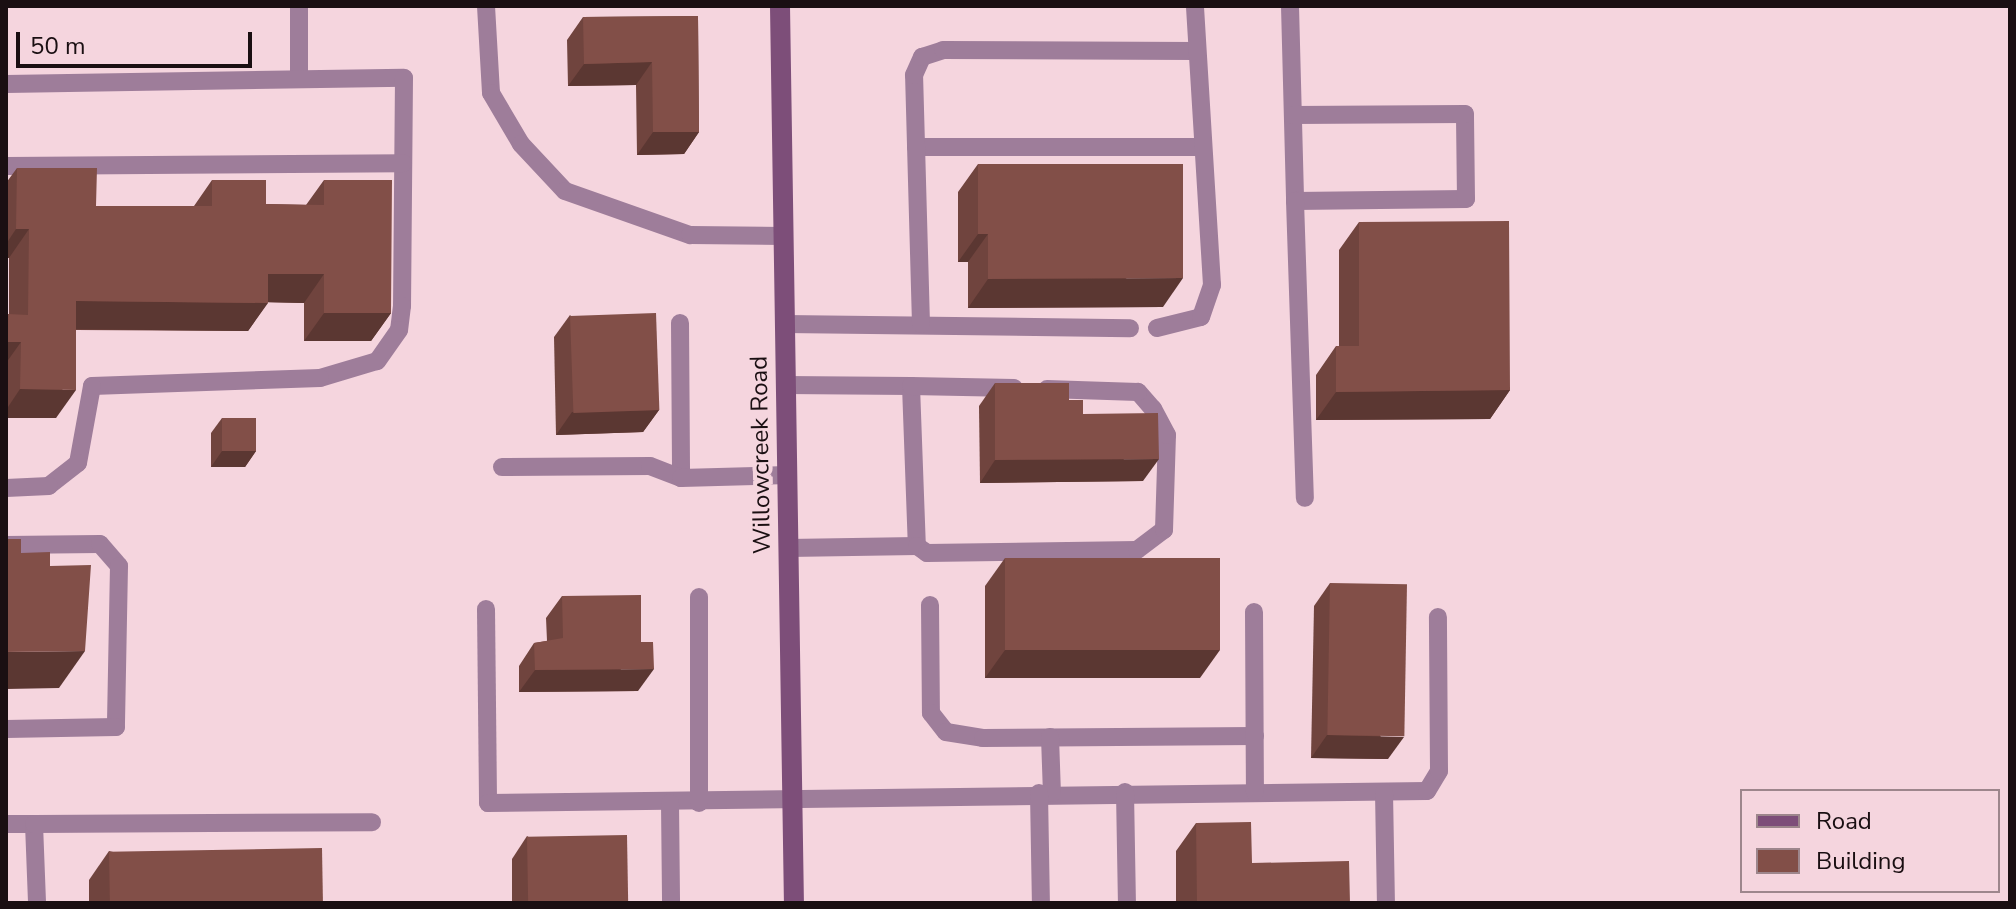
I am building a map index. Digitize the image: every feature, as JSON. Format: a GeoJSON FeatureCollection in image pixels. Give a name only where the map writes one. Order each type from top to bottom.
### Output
{"type":"FeatureCollection","features":[{"type":"Feature","properties":{"kind":"main road","name":"Willowcreek Road"},"geometry":{"type":"LineString","coordinates":[[780,6],[794,903]]}},
{"type":"Feature","properties":{"kind":"lane"},"geometry":{"type":"LineString","coordinates":[[299,6],[299,79]]}},
{"type":"Feature","properties":{"kind":"lane"},"geometry":{"type":"LineString","coordinates":[[486,6],[491,93],[521,144],[565,191],[690,235],[783,236]]}},
{"type":"Feature","properties":{"kind":"lane"},"geometry":{"type":"LineString","coordinates":[[1157,328],[1201,317],[1212,285],[1195,6]]}},
{"type":"Feature","properties":{"kind":"lane"},"geometry":{"type":"LineString","coordinates":[[1290,6],[1305,498]]}},
{"type":"Feature","properties":{"kind":"lane"},"geometry":{"type":"LineString","coordinates":[[921,324],[914,75],[922,57],[943,50],[1196,51]]}},
{"type":"Feature","properties":{"kind":"lane"},"geometry":{"type":"LineString","coordinates":[[6,84],[404,78],[399,330],[377,361],[320,378],[92,386],[88,443],[78,463],[49,486],[6,488]]}},
{"type":"Feature","properties":{"kind":"lane"},"geometry":{"type":"LineString","coordinates":[[1293,115],[1465,114],[1466,199],[1295,201]]}},
{"type":"Feature","properties":{"kind":"lane"},"geometry":{"type":"LineString","coordinates":[[916,147],[1203,147]]}},
{"type":"Feature","properties":{"kind":"lane"},"geometry":{"type":"LineString","coordinates":[[6,166],[403,163]]}},
{"type":"Feature","properties":{"kind":"lane"},"geometry":{"type":"LineString","coordinates":[[680,323],[681,478]]}},
{"type":"Feature","properties":{"kind":"lane"},"geometry":{"type":"LineString","coordinates":[[785,324],[1130,328]]}},
{"type":"Feature","properties":{"kind":"lane"},"geometry":{"type":"LineString","coordinates":[[785,385],[1138,392],[1167,435],[1164,530],[1137,550],[927,553],[917,546],[788,548]]}},
{"type":"Feature","properties":{"kind":"lane"},"geometry":{"type":"LineString","coordinates":[[911,386],[917,546]]}},
{"type":"Feature","properties":{"kind":"lane"},"geometry":{"type":"LineString","coordinates":[[502,467],[650,466],[681,478],[787,475]]}},
{"type":"Feature","properties":{"kind":"lane"},"geometry":{"type":"LineString","coordinates":[[6,545],[100,544],[119,566],[116,727],[6,729]]}},
{"type":"Feature","properties":{"kind":"lane"},"geometry":{"type":"LineString","coordinates":[[699,597],[699,803]]}},
{"type":"Feature","properties":{"kind":"lane"},"geometry":{"type":"LineString","coordinates":[[930,605],[931,713],[946,732],[1050,737],[1255,736]]}},
{"type":"Feature","properties":{"kind":"lane"},"geometry":{"type":"LineString","coordinates":[[486,609],[488,803],[792,803],[1046,793],[1427,791],[1439,771],[1438,617]]}},
{"type":"Feature","properties":{"kind":"lane"},"geometry":{"type":"LineString","coordinates":[[1254,612],[1255,792]]}},
{"type":"Feature","properties":{"kind":"lane"},"geometry":{"type":"LineString","coordinates":[[1041,903],[1050,737]]}},
{"type":"Feature","properties":{"kind":"lane"},"geometry":{"type":"LineString","coordinates":[[1125,792],[1127,903]]}},
{"type":"Feature","properties":{"kind":"lane"},"geometry":{"type":"LineString","coordinates":[[1384,792],[1386,903]]}},
{"type":"Feature","properties":{"kind":"lane"},"geometry":{"type":"LineString","coordinates":[[670,803],[671,903]]}},
{"type":"Feature","properties":{"kind":"lane"},"geometry":{"type":"LineString","coordinates":[[6,824],[372,822]]}},
{"type":"Feature","properties":{"kind":"lane"},"geometry":{"type":"LineString","coordinates":[[34,824],[37,903]]}},
{"type":"Feature","properties":{"kind":"building"},"geometry":{"type":"Polygon","coordinates":[[[698,16],[699,132],[653,132],[652,62],[584,64],[583,17],[698,16]]]}},
{"type":"Feature","properties":{"kind":"building"},"geometry":{"type":"Polygon","coordinates":[[[978,164],[1183,164],[1183,278],[988,279],[988,234],[978,234],[978,164]]]}},
{"type":"Feature","properties":{"kind":"building"},"geometry":{"type":"Polygon","coordinates":[[[17,168],[97,168],[96,206],[212,206],[212,180],[266,180],[266,204],[324,205],[324,180],[392,180],[391,313],[324,313],[324,274],[268,274],[268,303],[76,301],[76,390],[20,389],[21,342],[8,342],[8,314],[28,315],[29,229],[16,229],[17,168]]]}},
{"type":"Feature","properties":{"kind":"building"},"geometry":{"type":"Polygon","coordinates":[[[1509,221],[1510,390],[1336,392],[1336,346],[1359,346],[1359,222],[1509,221]]]}},
{"type":"Feature","properties":{"kind":"building"},"geometry":{"type":"Polygon","coordinates":[[[656,313],[659,410],[573,413],[570,316],[656,313]]]}},
{"type":"Feature","properties":{"kind":"building"},"geometry":{"type":"Polygon","coordinates":[[[995,383],[1069,383],[1069,400],[1083,400],[1083,414],[1158,413],[1159,459],[995,460],[995,383]]]}},
{"type":"Feature","properties":{"kind":"building"},"geometry":{"type":"Polygon","coordinates":[[[222,418],[256,418],[256,451],[222,451],[222,418]]]}},
{"type":"Feature","properties":{"kind":"building"},"geometry":{"type":"Polygon","coordinates":[[[6,539],[21,539],[21,553],[50,552],[50,566],[91,565],[85,651],[6,652],[6,539]]]}},
{"type":"Feature","properties":{"kind":"building"},"geometry":{"type":"Polygon","coordinates":[[[1005,558],[1220,558],[1220,650],[1005,650],[1005,558]]]}},
{"type":"Feature","properties":{"kind":"building"},"geometry":{"type":"Polygon","coordinates":[[[1330,583],[1407,584],[1404,736],[1327,735],[1330,583]]]}},
{"type":"Feature","properties":{"kind":"building"},"geometry":{"type":"Polygon","coordinates":[[[641,595],[641,642],[653,642],[654,669],[535,670],[534,643],[563,638],[562,596],[641,595]]]}},
{"type":"Feature","properties":{"kind":"building"},"geometry":{"type":"Polygon","coordinates":[[[1251,822],[1252,863],[1349,861],[1350,903],[1197,903],[1196,823],[1251,822]]]}},
{"type":"Feature","properties":{"kind":"building"},"geometry":{"type":"Polygon","coordinates":[[[627,835],[628,903],[528,903],[527,837],[627,835]]]}},
{"type":"Feature","properties":{"kind":"building"},"geometry":{"type":"Polygon","coordinates":[[[322,848],[323,903],[110,903],[109,852],[322,848]]]}}]}
